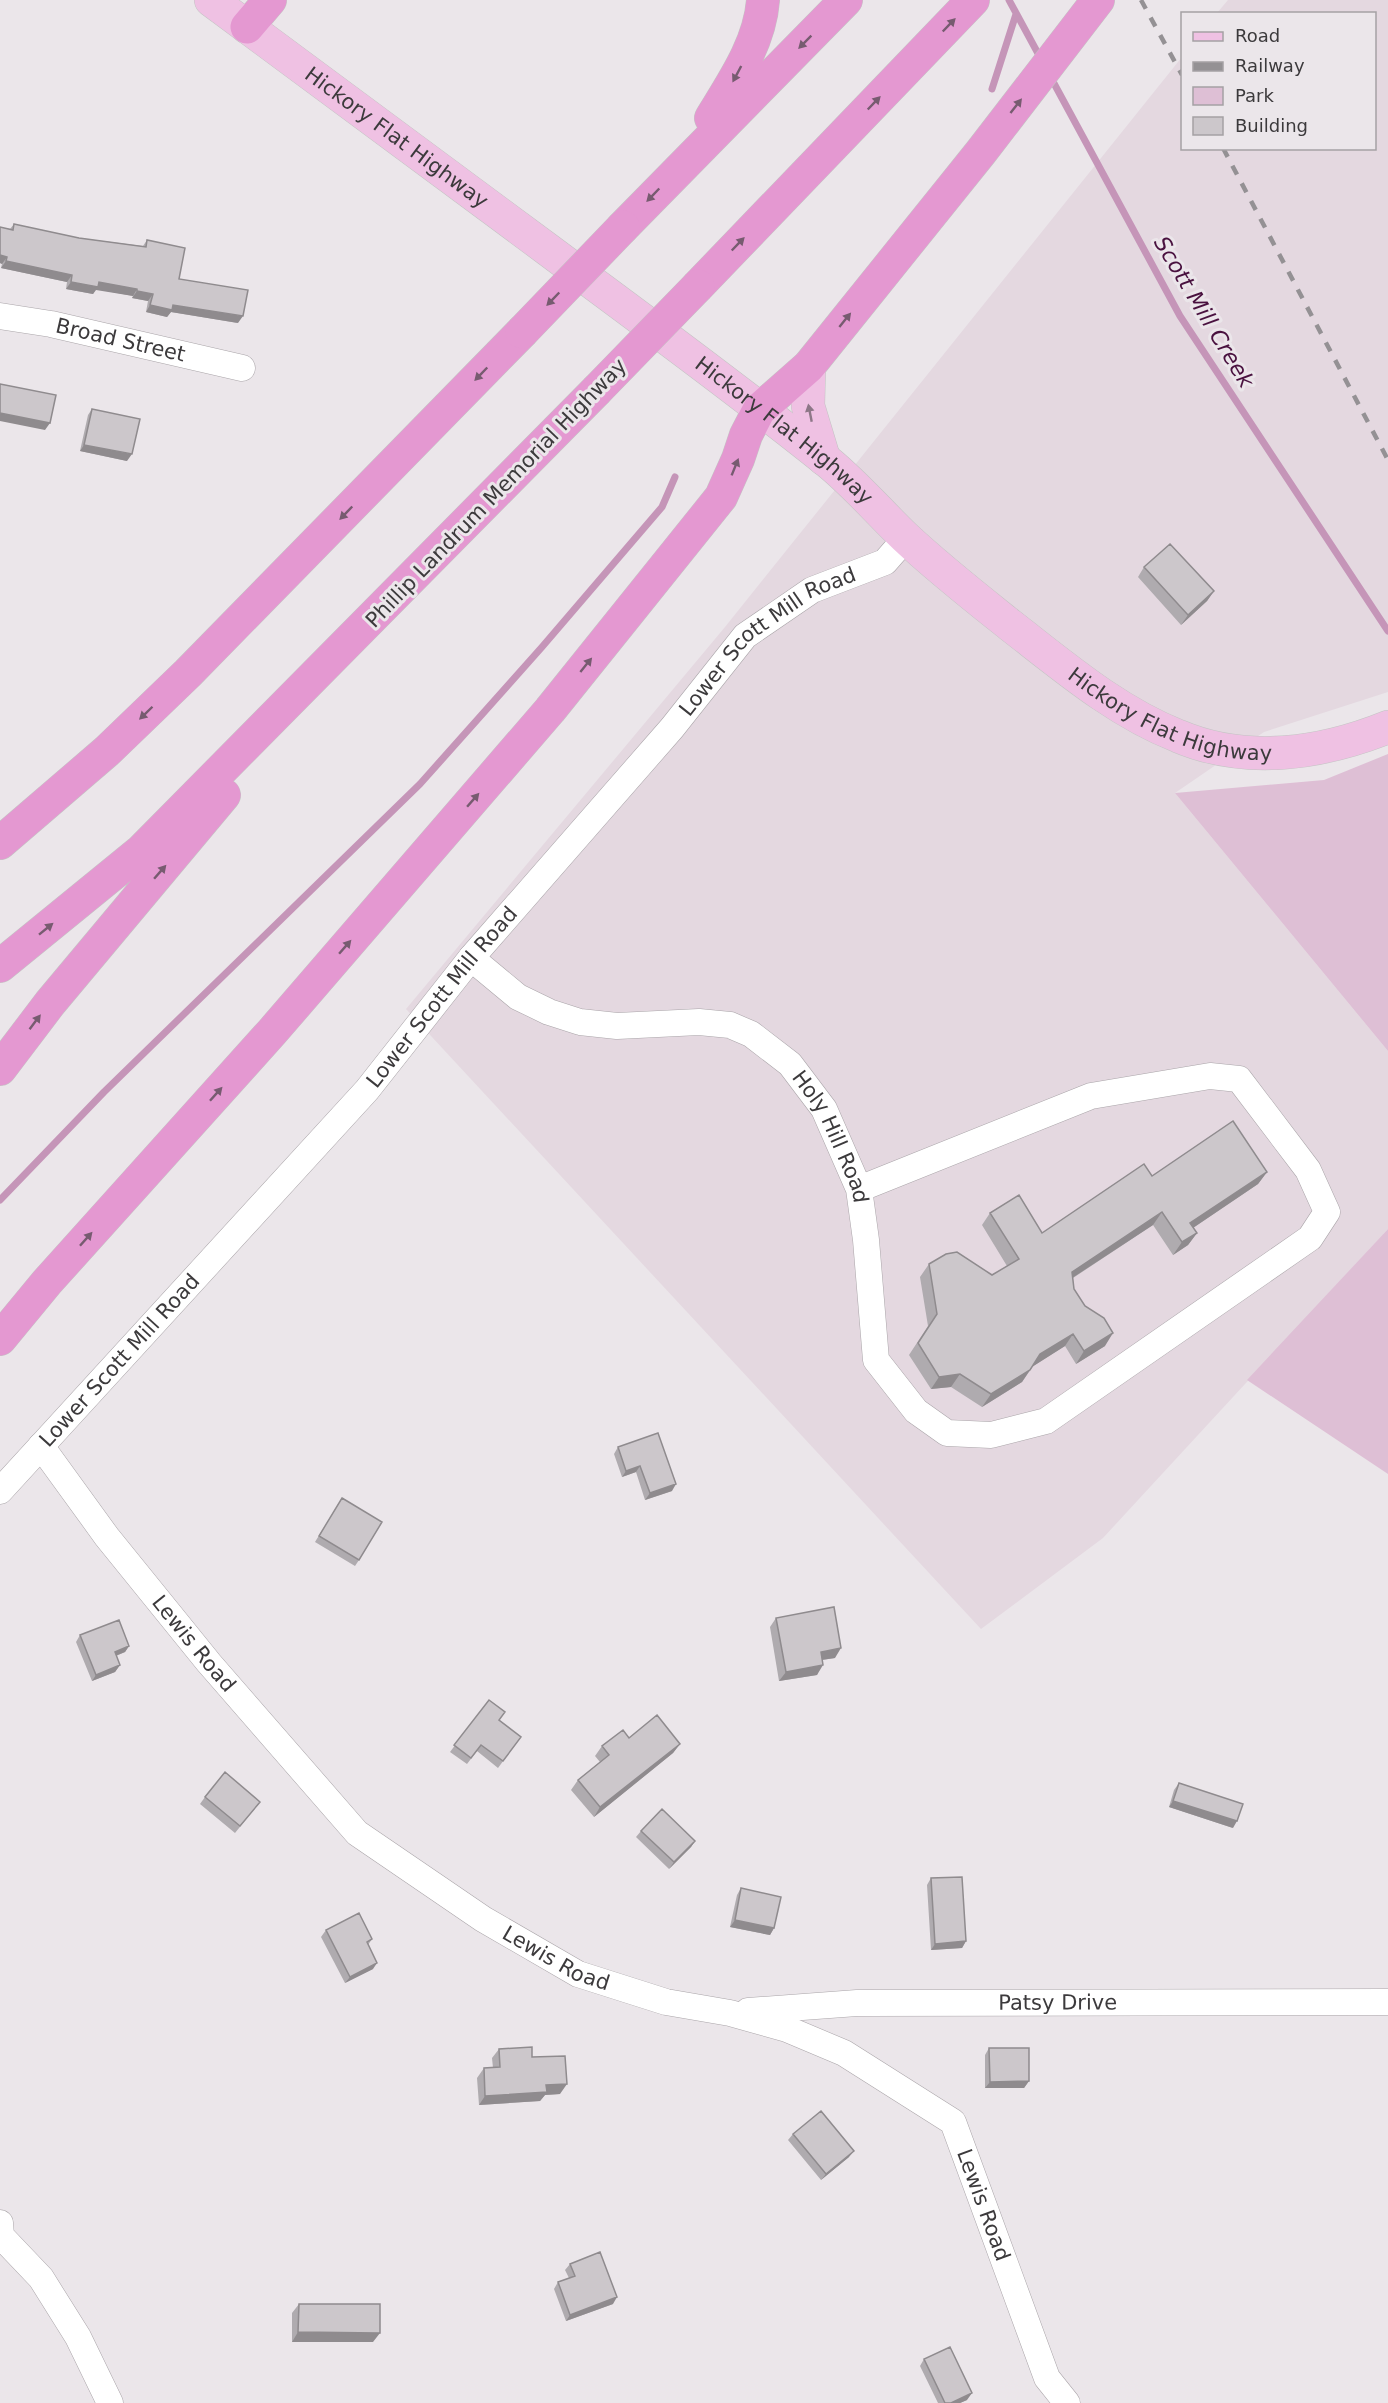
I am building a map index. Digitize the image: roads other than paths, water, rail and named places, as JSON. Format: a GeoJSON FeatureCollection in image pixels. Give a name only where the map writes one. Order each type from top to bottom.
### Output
{"type":"FeatureCollection","features":[{"type":"Feature","properties":{"kind":"highway"},"geometry":{"type":"LineString","coordinates":[[247,27],[270,0]]}},
{"type":"Feature","properties":{"kind":"highway"},"geometry":{"type":"LineString","coordinates":[[684,164],[738,74],[756,32],[763,0]]}},
{"type":"Feature","properties":{"kind":"highway"},"geometry":{"type":"LineString","coordinates":[[0,843],[107,751],[188,673],[846,0]]}},
{"type":"Feature","properties":{"kind":"highway","name":"Phillip Landrum Memorial Highway"},"geometry":{"type":"LineString","coordinates":[[0,966],[141,851],[596,391],[973,0]]}},
{"type":"Feature","properties":{"kind":"highway"},"geometry":{"type":"LineString","coordinates":[[0,1339],[47,1282],[280,1023],[512,754],[721,497],[746,435],[759,410],[809,366],[981,152],[1098,0]]}},
{"type":"Feature","properties":{"kind":"highway"},"geometry":{"type":"LineString","coordinates":[[0,1069],[50,1003],[167,864],[338,653]]}},
{"type":"Feature","properties":{"kind":"highway"},"geometry":{"type":"LineString","coordinates":[[0,1326],[47,1282]]}},
{"type":"Feature","properties":{"kind":"main road","name":"Hickory Flat Highway"},"geometry":{"type":"LineString","coordinates":[[211,0],[730,385],[856,485],[906,538],[982,602],[1068,671],[1122,707],[1178,736],[1218,748],[1253,753],[1330,747],[1388,727]]}},
{"type":"Feature","properties":{"kind":"main road"},"geometry":{"type":"LineString","coordinates":[[809,366],[808,406],[824,459]]}},
{"type":"Feature","properties":{"kind":"street","name":"Broad Street"},"geometry":{"type":"LineString","coordinates":[[0,316],[51,324],[242,368]]}},
{"type":"Feature","properties":{"kind":"street","name":"Lower Scott Mill Road"},"geometry":{"type":"LineString","coordinates":[[0,1491],[367,1090],[471,958],[672,728],[745,636],[812,590],[885,562],[906,538]]}},
{"type":"Feature","properties":{"kind":"street","name":"Holy Hill Road"},"geometry":{"type":"LineString","coordinates":[[471,958],[518,997],[549,1012],[580,1022],[617,1026],[699,1022],[730,1025],[751,1034],[790,1064],[824,1109],[859,1189],[866,1240],[876,1360],[916,1412],[947,1433],[991,1435],[1046,1421],[1310,1238],[1327,1212],[1308,1170],[1239,1079],[1210,1076],[1091,1096],[859,1189]]}},
{"type":"Feature","properties":{"kind":"street","name":"Lewis Road"},"geometry":{"type":"LineString","coordinates":[[41,1446],[107,1537],[209,1663],[357,1833],[483,1919],[578,1974],[666,2002],[730,2013],[787,2029],[844,2053],[953,2122],[1047,2378],[1066,2403]]}},
{"type":"Feature","properties":{"kind":"street","name":"Patsy Drive"},"geometry":{"type":"LineString","coordinates":[[730,2013],[857,2003],[1388,2002]]}},
{"type":"Feature","properties":{"kind":"street"},"geometry":{"type":"LineString","coordinates":[[0,2223],[1,2236],[41,2278],[78,2337],[110,2403]]}},
{"type":"Feature","properties":{"kind":"waterway","name":"Scott Mill Creek"},"geometry":{"type":"LineString","coordinates":[[1009,0],[1041,59]]}},
{"type":"Feature","properties":{"kind":"waterway"},"geometry":{"type":"LineString","coordinates":[[992,89],[1016,14]]}},
{"type":"Feature","properties":{"kind":"waterway","name":"Scott Mill Creek"},"geometry":{"type":"LineString","coordinates":[[1050,76],[1180,316],[1388,631]]}},
{"type":"Feature","properties":{"kind":"waterway"},"geometry":{"type":"LineString","coordinates":[[0,1200],[104,1092],[420,784],[662,507],[675,477]]}},
{"type":"Feature","properties":{"kind":"railway"},"geometry":{"type":"LineString","coordinates":[[1141,0],[1181,73]]}},
{"type":"Feature","properties":{"kind":"railway"},"geometry":{"type":"LineString","coordinates":[[1224,150],[1388,460]]}}]}
